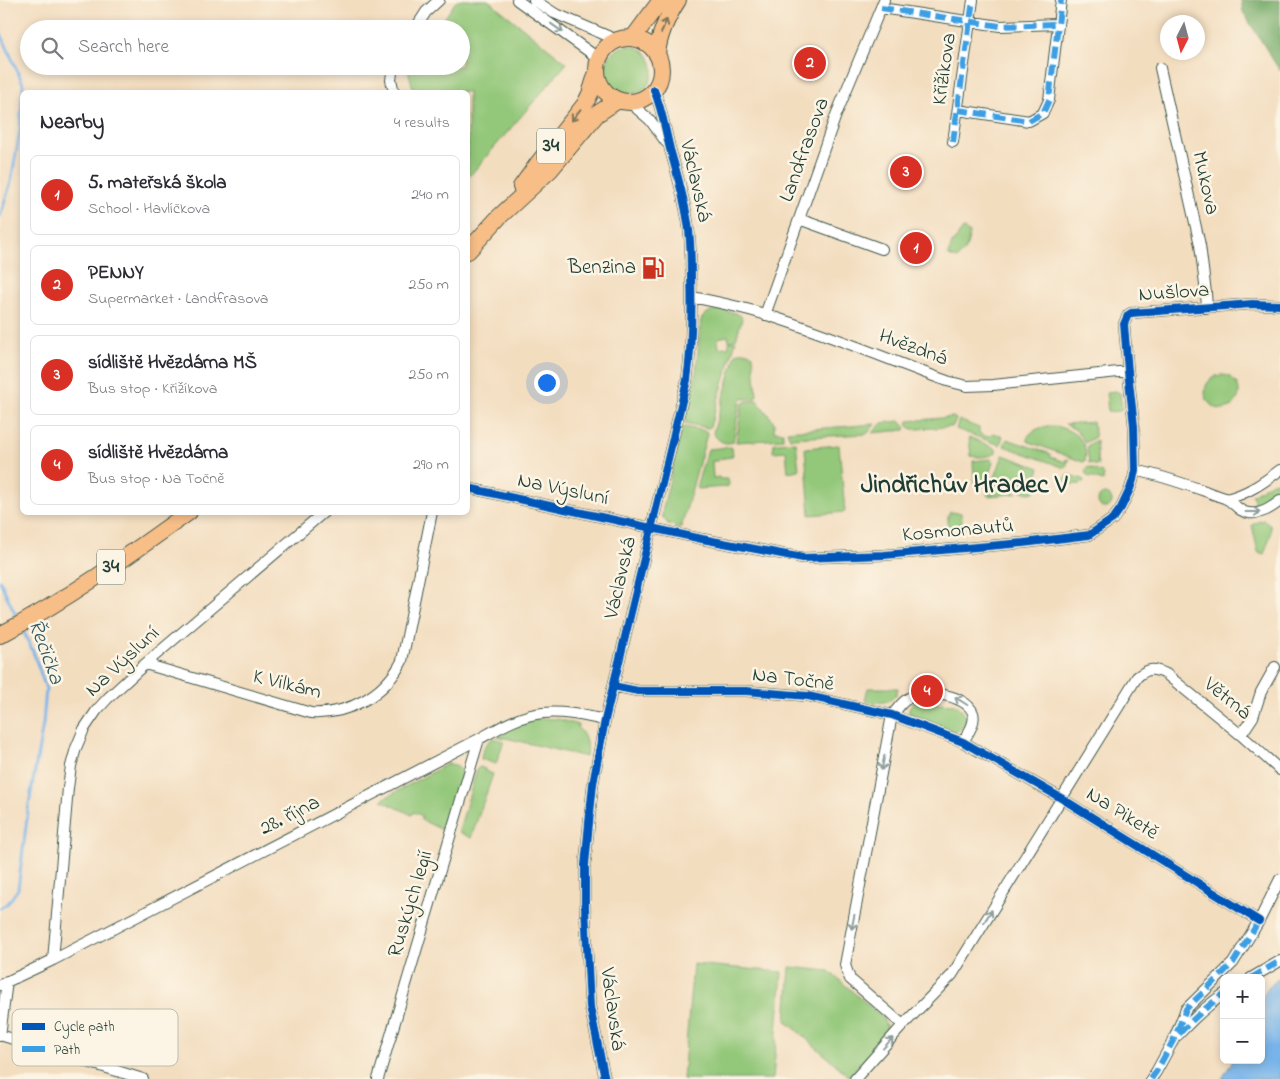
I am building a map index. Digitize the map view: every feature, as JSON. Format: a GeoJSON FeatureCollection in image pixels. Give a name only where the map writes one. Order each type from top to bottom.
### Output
{"type":"FeatureCollection","features":[{"type":"Feature","properties":{"kind":"main road"},"geometry":{"type":"LineString","coordinates":[[625,39],[640,40],[647,44],[657,54],[660,61],[661,72],[654,90],[640,100],[624,101],[608,94],[600,85],[598,65],[606,47],[625,39],[661,0]]}},
{"type":"Feature","properties":{"kind":"main road"},"geometry":{"type":"LineString","coordinates":[[657,54],[658,41],[668,15],[678,0]]}},
{"type":"Feature","properties":{"kind":"main road","name":"34"},"geometry":{"type":"LineString","coordinates":[[499,217],[584,104],[590,94],[598,65]]}},
{"type":"Feature","properties":{"kind":"main road","name":"34"},"geometry":{"type":"LineString","coordinates":[[470,249],[499,217],[550,170],[597,114],[624,101]]}},
{"type":"Feature","properties":{"kind":"main road","name":"34"},"geometry":{"type":"LineString","coordinates":[[0,636],[72,594],[185,515]]}},
{"type":"Feature","properties":{"kind":"street"},"geometry":{"type":"LineString","coordinates":[[421,20],[431,0]]}},
{"type":"Feature","properties":{"kind":"street"},"geometry":{"type":"LineString","coordinates":[[426,12],[439,0]]}},
{"type":"Feature","properties":{"kind":"street"},"geometry":{"type":"LineString","coordinates":[[517,0],[598,65]]}},
{"type":"Feature","properties":{"kind":"street"},"geometry":{"type":"LineString","coordinates":[[534,0],[554,13],[625,39]]}},
{"type":"Feature","properties":{"kind":"street","name":"Křižíkova"},"geometry":{"type":"LineString","coordinates":[[953,142],[973,0]]}},
{"type":"Feature","properties":{"kind":"street"},"geometry":{"type":"LineString","coordinates":[[958,110],[1029,121],[1043,113],[1049,100],[1061,0]]}},
{"type":"Feature","properties":{"kind":"street"},"geometry":{"type":"LineString","coordinates":[[882,4],[1000,26],[1058,24]]}},
{"type":"Feature","properties":{"kind":"street","name":"Landfrasova"},"geometry":{"type":"LineString","coordinates":[[765,315],[836,115],[882,4]]}},
{"type":"Feature","properties":{"kind":"street","name":"Mukova"},"geometry":{"type":"LineString","coordinates":[[1160,68],[1200,245],[1206,308]]}},
{"type":"Feature","properties":{"kind":"street"},"geometry":{"type":"LineString","coordinates":[[391,75],[394,90]]}},
{"type":"Feature","properties":{"kind":"street","name":"Václavská"},"geometry":{"type":"LineString","coordinates":[[605,1079],[590,1007],[585,907],[585,865],[593,784],[605,720],[687,380],[691,342],[692,297],[688,224],[681,186],[654,90]]}},
{"type":"Feature","properties":{"kind":"street","name":"Václavská"},"geometry":{"type":"LineString","coordinates":[[624,101],[650,120],[670,147]]}},
{"type":"Feature","properties":{"kind":"street"},"geometry":{"type":"LineString","coordinates":[[799,219],[882,249]]}},
{"type":"Feature","properties":{"kind":"street","name":"Hvězdná"},"geometry":{"type":"LineString","coordinates":[[692,297],[732,305],[765,315],[808,329],[947,382],[967,386],[993,386],[1128,372]]}},
{"type":"Feature","properties":{"kind":"street","name":"Nušlova"},"geometry":{"type":"LineString","coordinates":[[1128,372],[1124,324],[1131,313],[1252,304],[1280,305]]}},
{"type":"Feature","properties":{"kind":"street","name":"Kosmonautů"},"geometry":{"type":"LineString","coordinates":[[650,528],[803,558],[884,555],[1023,543],[1089,535],[1113,519],[1128,495],[1133,480],[1135,470],[1134,426],[1128,372]]}},
{"type":"Feature","properties":{"kind":"street"},"geometry":{"type":"LineString","coordinates":[[1135,470],[1169,478],[1226,499],[1242,512],[1250,514],[1263,512],[1280,501]]}},
{"type":"Feature","properties":{"kind":"street"},"geometry":{"type":"LineString","coordinates":[[1226,499],[1258,486],[1280,470]]}},
{"type":"Feature","properties":{"kind":"street","name":"Na Výsluní"},"geometry":{"type":"LineString","coordinates":[[470,488],[650,528]]}},
{"type":"Feature","properties":{"kind":"street","name":"Na Výsluní"},"geometry":{"type":"LineString","coordinates":[[53,960],[71,766],[84,730],[96,710],[145,664],[320,515]]}},
{"type":"Feature","properties":{"kind":"street","name":"K Vilkám"},"geometry":{"type":"LineString","coordinates":[[145,664],[311,713],[324,714],[356,706],[386,684],[397,671],[402,661],[431,515]]}},
{"type":"Feature","properties":{"kind":"street"},"geometry":{"type":"LineString","coordinates":[[1241,735],[1253,717],[1262,692],[1275,667]]}},
{"type":"Feature","properties":{"kind":"street","name":"Větrná"},"geometry":{"type":"LineString","coordinates":[[1145,670],[1156,670],[1166,674],[1241,735],[1280,770]]}},
{"type":"Feature","properties":{"kind":"street","name":"Na Piketě"},"geometry":{"type":"LineString","coordinates":[[855,1079],[903,1025],[952,975],[1137,677],[1145,670]]}},
{"type":"Feature","properties":{"kind":"street","name":"Na Točně"},"geometry":{"type":"LineString","coordinates":[[613,686],[638,691],[746,691],[808,696],[892,715],[963,742]]}},
{"type":"Feature","properties":{"kind":"street"},"geometry":{"type":"LineString","coordinates":[[903,1025],[850,979],[845,965],[892,715],[908,698],[921,694],[943,694],[958,698],[973,713],[973,725],[963,742]]}},
{"type":"Feature","properties":{"kind":"street","name":"28. října"},"geometry":{"type":"LineString","coordinates":[[3,983],[53,960],[516,720],[543,713],[570,713],[605,720]]}},
{"type":"Feature","properties":{"kind":"street","name":"Ruských legií"},"geometry":{"type":"LineString","coordinates":[[378,1079],[479,739]]}},
{"type":"Feature","properties":{"kind":"street","name":"Na Piketě"},"geometry":{"type":"LineString","coordinates":[[963,742],[1062,798],[1259,921]]}},
{"type":"Feature","properties":{"kind":"street"},"geometry":{"type":"LineString","coordinates":[[1151,1079],[1174,1039],[1186,1009],[1233,963],[1259,921],[1280,879]]}},
{"type":"Feature","properties":{"kind":"street"},"geometry":{"type":"LineString","coordinates":[[1259,974],[1280,961]]}},
{"type":"Feature","properties":{"kind":"street"},"geometry":{"type":"LineString","coordinates":[[3,983],[0,1036],[12,1040]]}},
{"type":"Feature","properties":{"kind":"street"},"geometry":{"type":"LineString","coordinates":[[1174,1039],[1208,1005],[1220,997]]}},
{"type":"Feature","properties":{"kind":"street"},"geometry":{"type":"LineString","coordinates":[[100,1066],[143,1079]]}},
{"type":"Feature","properties":{"kind":"green space"},"geometry":{"type":"Polygon","coordinates":[[[457,0],[488,0],[567,63],[470,176],[470,90],[413,90],[409,75],[470,75],[470,20],[443,20],[457,0]]]}},
{"type":"Feature","properties":{"kind":"green space"},"geometry":{"type":"Polygon","coordinates":[[[1241,0],[1280,0],[1280,71],[1243,12],[1241,0]]]}},
{"type":"Feature","properties":{"kind":"green space"},"geometry":{"type":"Polygon","coordinates":[[[624,46],[634,46],[643,50],[649,56],[653,70],[649,84],[643,90],[634,94],[624,94],[615,90],[609,84],[605,75],[605,65],[609,56],[615,50],[624,46]]]}},
{"type":"Feature","properties":{"kind":"green space"},"geometry":{"type":"Polygon","coordinates":[[[963,229],[969,232],[968,240],[965,250],[957,259],[948,254],[952,244],[963,229]]]}},
{"type":"Feature","properties":{"kind":"green space"},"geometry":{"type":"Polygon","coordinates":[[[718,310],[736,313],[742,319],[736,339],[729,341],[728,336],[718,338],[719,348],[729,346],[729,342],[736,341],[710,427],[708,428],[685,423],[685,419],[696,373],[701,320],[708,313],[718,310]]]}},
{"type":"Feature","properties":{"kind":"green space"},"geometry":{"type":"Polygon","coordinates":[[[748,352],[753,355],[757,395],[755,398],[743,399],[740,402],[733,442],[724,443],[713,433],[736,354],[748,352]]]}},
{"type":"Feature","properties":{"kind":"green space"},"geometry":{"type":"Polygon","coordinates":[[[1222,375],[1229,376],[1234,380],[1238,385],[1238,399],[1234,404],[1229,408],[1222,409],[1215,408],[1210,404],[1206,399],[1205,392],[1206,385],[1210,380],[1215,376],[1222,375]]]}},
{"type":"Feature","properties":{"kind":"green space"},"geometry":{"type":"Polygon","coordinates":[[[1116,391],[1120,393],[1122,409],[1120,411],[1108,412],[1106,392],[1116,391]]]}},
{"type":"Feature","properties":{"kind":"green space"},"geometry":{"type":"Polygon","coordinates":[[[757,400],[774,422],[774,431],[783,432],[783,439],[736,442],[742,404],[747,401],[757,400]]]}},
{"type":"Feature","properties":{"kind":"green space"},"geometry":{"type":"Polygon","coordinates":[[[952,417],[956,420],[952,427],[912,429],[907,425],[908,421],[952,417]]]}},
{"type":"Feature","properties":{"kind":"green space"},"geometry":{"type":"Polygon","coordinates":[[[959,420],[979,428],[979,433],[984,436],[990,436],[993,433],[1003,436],[1000,445],[956,429],[959,420]]]}},
{"type":"Feature","properties":{"kind":"green space"},"geometry":{"type":"Polygon","coordinates":[[[900,421],[906,428],[905,430],[872,433],[882,423],[900,421]]]}},
{"type":"Feature","properties":{"kind":"green space"},"geometry":{"type":"Polygon","coordinates":[[[1093,422],[1095,437],[1085,443],[1076,430],[1065,424],[1093,422]]]}},
{"type":"Feature","properties":{"kind":"green space"},"geometry":{"type":"Polygon","coordinates":[[[875,424],[867,434],[790,438],[787,431],[875,424]]]}},
{"type":"Feature","properties":{"kind":"green space"},"geometry":{"type":"Polygon","coordinates":[[[1047,426],[1062,428],[1075,435],[1084,446],[1086,453],[1085,461],[1083,462],[1027,441],[1031,433],[1047,426]]]}},
{"type":"Feature","properties":{"kind":"green space"},"geometry":{"type":"Polygon","coordinates":[[[684,427],[706,431],[707,434],[681,528],[668,524],[662,516],[684,427]]]}},
{"type":"Feature","properties":{"kind":"green space"},"geometry":{"type":"Polygon","coordinates":[[[969,437],[996,449],[996,453],[984,457],[971,456],[969,437]]]}},
{"type":"Feature","properties":{"kind":"green space"},"geometry":{"type":"Polygon","coordinates":[[[1007,439],[1051,454],[1050,457],[1065,462],[1066,459],[1069,460],[1065,468],[1004,446],[1007,439]]]}},
{"type":"Feature","properties":{"kind":"green space"},"geometry":{"type":"Polygon","coordinates":[[[1096,440],[1098,466],[1089,463],[1087,446],[1096,440]]]}},
{"type":"Feature","properties":{"kind":"green space"},"geometry":{"type":"Polygon","coordinates":[[[796,442],[799,470],[788,472],[786,451],[773,452],[774,443],[796,442]]]}},
{"type":"Feature","properties":{"kind":"green space"},"geometry":{"type":"Polygon","coordinates":[[[839,445],[845,512],[810,515],[805,448],[839,445]]]}},
{"type":"Feature","properties":{"kind":"green space"},"geometry":{"type":"Polygon","coordinates":[[[731,447],[733,455],[731,457],[712,461],[713,478],[728,479],[729,485],[727,487],[697,489],[708,449],[731,447]]]}},
{"type":"Feature","properties":{"kind":"green space"},"geometry":{"type":"Polygon","coordinates":[[[1003,455],[1040,468],[1037,477],[1041,483],[1034,492],[1028,493],[998,481],[995,477],[1003,455]]]}},
{"type":"Feature","properties":{"kind":"green space"},"geometry":{"type":"Polygon","coordinates":[[[991,459],[993,462],[987,481],[976,484],[974,482],[973,461],[991,459]]]}},
{"type":"Feature","properties":{"kind":"green space"},"geometry":{"type":"Polygon","coordinates":[[[1088,467],[1102,473],[1104,475],[1103,481],[1087,476],[1085,471],[1088,467]]]}},
{"type":"Feature","properties":{"kind":"green space"},"geometry":{"type":"Polygon","coordinates":[[[1069,475],[1084,481],[1081,484],[1062,485],[1069,475]]]}},
{"type":"Feature","properties":{"kind":"green space"},"geometry":{"type":"Polygon","coordinates":[[[1277,481],[1280,484],[1275,498],[1268,504],[1254,509],[1252,495],[1272,482],[1277,481]]]}},
{"type":"Feature","properties":{"kind":"green space"},"geometry":{"type":"Polygon","coordinates":[[[994,483],[1017,493],[988,496],[990,486],[994,483]]]}},
{"type":"Feature","properties":{"kind":"green space"},"geometry":{"type":"Polygon","coordinates":[[[1102,494],[1108,494],[1112,501],[1108,508],[1102,508],[1098,504],[1098,498],[1102,494]]]}},
{"type":"Feature","properties":{"kind":"green space"},"geometry":{"type":"Polygon","coordinates":[[[950,512],[961,513],[961,525],[952,527],[948,525],[950,512]]]}},
{"type":"Feature","properties":{"kind":"green space"},"geometry":{"type":"Polygon","coordinates":[[[1263,520],[1267,522],[1271,530],[1264,554],[1258,552],[1252,525],[1263,520]]]}},
{"type":"Feature","properties":{"kind":"green space"},"geometry":{"type":"Polygon","coordinates":[[[868,688],[898,688],[897,693],[890,700],[876,702],[865,700],[868,688]]]}},
{"type":"Feature","properties":{"kind":"green space"},"geometry":{"type":"Polygon","coordinates":[[[914,702],[955,704],[963,711],[966,719],[965,723],[963,727],[954,732],[910,714],[909,708],[914,702]]]}},
{"type":"Feature","properties":{"kind":"green space"},"geometry":{"type":"Polygon","coordinates":[[[540,718],[558,719],[579,725],[577,727],[586,741],[586,757],[497,736],[501,732],[523,722],[540,718]]]}},
{"type":"Feature","properties":{"kind":"green space"},"geometry":{"type":"Polygon","coordinates":[[[493,738],[504,741],[496,764],[481,759],[484,747],[493,738]]]}},
{"type":"Feature","properties":{"kind":"green space"},"geometry":{"type":"Polygon","coordinates":[[[449,763],[459,768],[462,772],[448,833],[420,819],[422,816],[414,812],[412,815],[383,801],[383,799],[449,763]]]}},
{"type":"Feature","properties":{"kind":"green space"},"geometry":{"type":"Polygon","coordinates":[[[480,767],[493,774],[471,838],[459,832],[459,830],[477,769],[480,767]]]}},
{"type":"Feature","properties":{"kind":"green space"},"geometry":{"type":"Polygon","coordinates":[[[693,964],[782,972],[773,1079],[683,1079],[693,964]]]}},
{"type":"Feature","properties":{"kind":"green space"},"geometry":{"type":"Polygon","coordinates":[[[790,967],[829,971],[883,1018],[887,1029],[884,1038],[849,1076],[786,1021],[790,967]]]}},
{"type":"Feature","properties":{"kind":"water"},"geometry":{"type":"Polygon","coordinates":[[[1280,977],[1280,1079],[1222,1079],[1231,1064],[1265,1064],[1265,993],[1280,977]]]}},
{"type":"Feature","properties":{"kind":"waterway","name":"Řečička"},"geometry":{"type":"LineString","coordinates":[[0,31],[23,84],[23,90]]}},
{"type":"Feature","properties":{"kind":"waterway","name":"Řečička"},"geometry":{"type":"LineString","coordinates":[[0,216],[11,182],[20,130]]}},
{"type":"Feature","properties":{"kind":"waterway","name":"Řečička"},"geometry":{"type":"LineString","coordinates":[[0,581],[18,620]]}},
{"type":"Feature","properties":{"kind":"waterway","name":"Řečička"},"geometry":{"type":"LineString","coordinates":[[0,908],[8,903],[18,889],[28,810],[43,724],[46,689],[34,654],[22,628]]}},
{"type":"Feature","properties":{"kind":"marked path"},"geometry":{"type":"LineString","coordinates":[[953,142],[973,0]]}},
{"type":"Feature","properties":{"kind":"marked path"},"geometry":{"type":"LineString","coordinates":[[958,110],[1029,121],[1043,113],[1049,100],[1061,0]]}},
{"type":"Feature","properties":{"kind":"marked path"},"geometry":{"type":"LineString","coordinates":[[881,8],[1000,26],[1057,24]]}},
{"type":"Feature","properties":{"kind":"marked path"},"geometry":{"type":"LineString","coordinates":[[1151,1079],[1174,1039],[1186,1009],[1233,963],[1259,921]]}},
{"type":"Feature","properties":{"kind":"marked path"},"geometry":{"type":"LineString","coordinates":[[1258,974],[1280,961]]}},
{"type":"Feature","properties":{"kind":"marked path"},"geometry":{"type":"LineString","coordinates":[[1179,1034],[1200,1013],[1220,997]]}},
{"type":"Feature","properties":{"kind":"cycle path"},"geometry":{"type":"LineString","coordinates":[[605,1079],[590,1007],[585,907],[585,865],[593,784],[605,720],[687,380],[691,341],[689,230],[680,186],[654,90]]}},
{"type":"Feature","properties":{"kind":"cycle path"},"geometry":{"type":"LineString","coordinates":[[470,488],[702,539],[803,558],[884,555],[1023,543],[1089,535],[1113,519],[1121,508],[1130,489],[1135,470],[1134,426],[1124,324],[1128,315],[1131,313],[1252,304],[1280,305]]}},
{"type":"Feature","properties":{"kind":"cycle path"},"geometry":{"type":"LineString","coordinates":[[613,686],[638,691],[746,691],[808,696],[892,715],[963,742],[1061,798],[1259,921]]}},
{"type":"Feature","properties":{"kind":"place","name":"PENNY"},"geometry":{"type":"Point","coordinates":[810,63]}},
{"type":"Feature","properties":{"kind":"place","name":"sídliště Hvězdárna MŠ"},"geometry":{"type":"Point","coordinates":[906,172]}},
{"type":"Feature","properties":{"kind":"place","name":"5. mateřská škola"},"geometry":{"type":"Point","coordinates":[916,248]}},
{"type":"Feature","properties":{"kind":"place","name":"Benzina"},"geometry":{"type":"Point","coordinates":[653,268]}},
{"type":"Feature","properties":{"kind":"place","name":"sídliště Hvězdárna"},"geometry":{"type":"Point","coordinates":[927,691]}},
{"type":"Feature","properties":{"kind":"district","name":"Jindřichův Hradec V"},"geometry":{"type":"Point","coordinates":[964,486]}}]}
